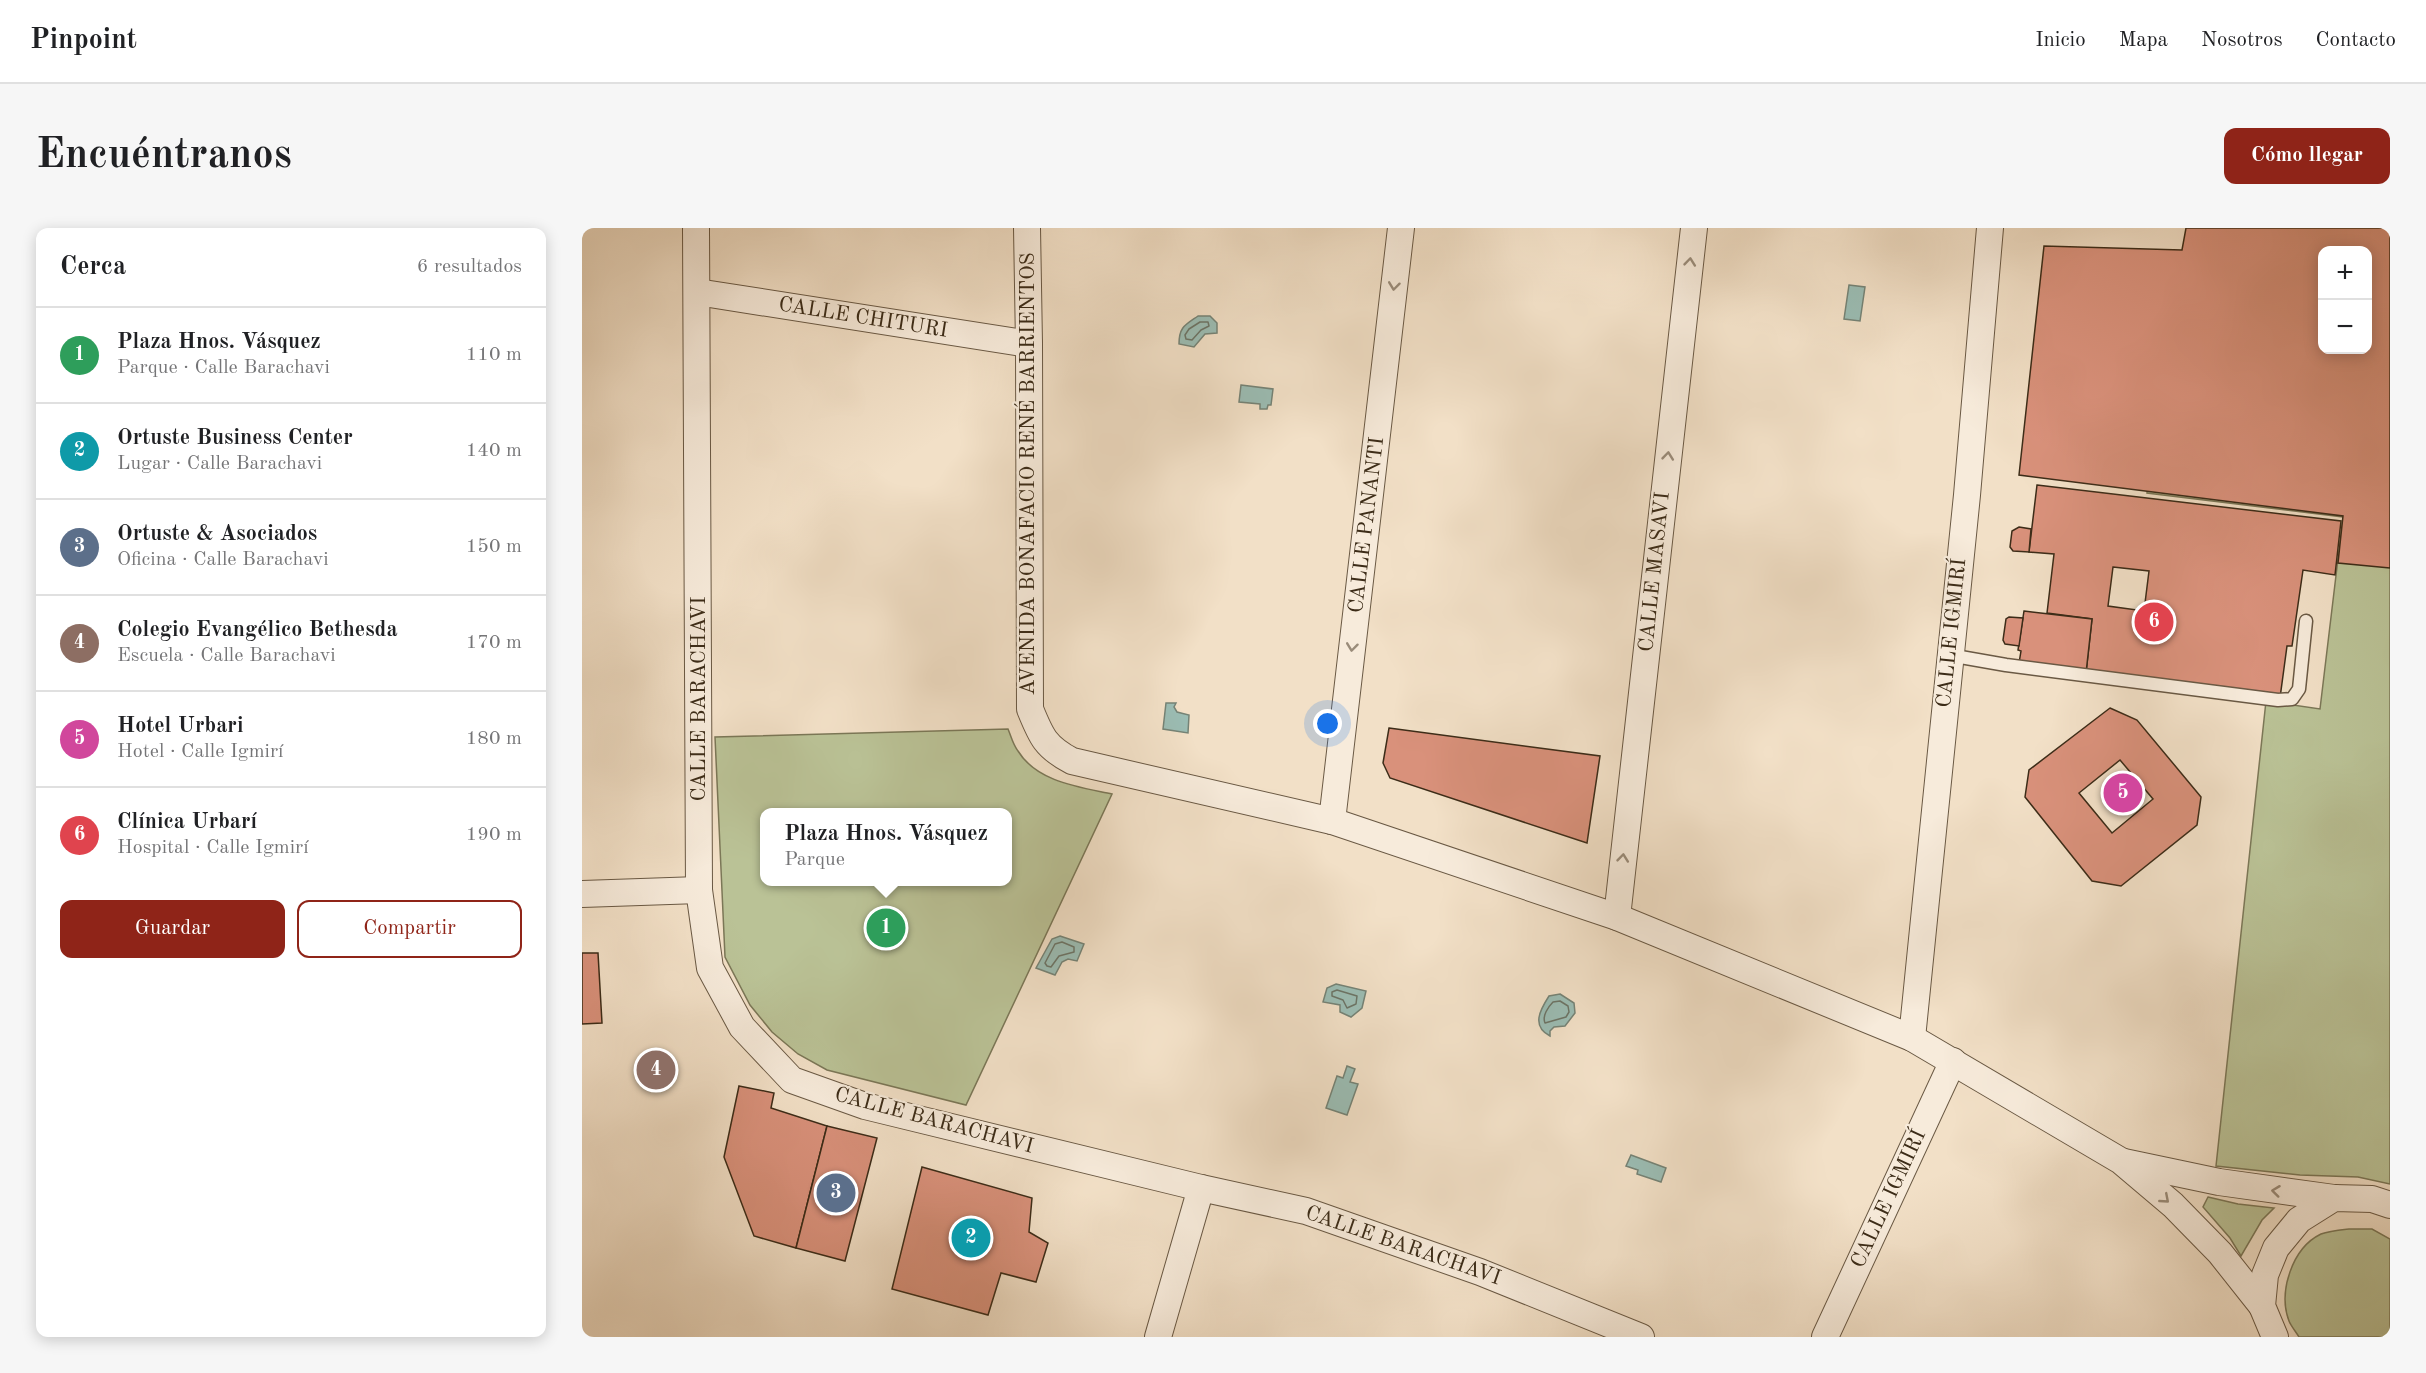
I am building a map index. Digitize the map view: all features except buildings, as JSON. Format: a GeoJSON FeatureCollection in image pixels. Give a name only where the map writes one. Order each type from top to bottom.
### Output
{"type":"FeatureCollection","features":[{"type":"Feature","properties":{"kind":"street","name":"CALLE BARACHAVI"},"geometry":{"type":"LineString","coordinates":[[696,228],[699,890],[710,968],[742,1027],[792,1080],[865,1106],[1201,1188],[1306,1211],[1480,1272],[1641,1337]]}},
{"type":"Feature","properties":{"kind":"street","name":"AVENIDA BONAFACIO RENÉ BARRIENTOS"},"geometry":{"type":"LineString","coordinates":[[1027,228],[1030,710],[1040,734],[1054,752],[1072,761],[1332,821],[1617,917],[1912,1038],[1953,1060],[2121,1161],[2173,1205],[2220,1253],[2266,1324]]}},
{"type":"Feature","properties":{"kind":"street","name":"CALLE PANANTI"},"geometry":{"type":"LineString","coordinates":[[1332,821],[1401,228]]}},
{"type":"Feature","properties":{"kind":"street","name":"CALLE MASAVI"},"geometry":{"type":"LineString","coordinates":[[1617,917],[1694,228]]}},
{"type":"Feature","properties":{"kind":"street","name":"CALLE IGMIRÍ"},"geometry":{"type":"LineString","coordinates":[[1912,1038],[1967,495],[1990,228]]}},
{"type":"Feature","properties":{"kind":"street","name":"CALLE CHITURI"},"geometry":{"type":"LineString","coordinates":[[697,292],[1029,344]]}},
{"type":"Feature","properties":{"kind":"street"},"geometry":{"type":"LineString","coordinates":[[582,894],[699,890]]}},
{"type":"Feature","properties":{"kind":"street","name":"CALLE IGMIRÍ"},"geometry":{"type":"LineString","coordinates":[[1825,1337],[1953,1060]]}},
{"type":"Feature","properties":{"kind":"street","name":"AVENIDA BONAFACIO RENÉ BARRIENTOS"},"geometry":{"type":"LineString","coordinates":[[2121,1161],[2241,1186],[2334,1198],[2372,1199],[2390,1205]]}},
{"type":"Feature","properties":{"kind":"street"},"geometry":{"type":"LineString","coordinates":[[1158,1337],[1201,1188]]}},
{"type":"Feature","properties":{"kind":"street"},"geometry":{"type":"LineString","coordinates":[[2266,1324],[2265,1275],[2276,1248],[2299,1220],[2334,1198]]}},
{"type":"Feature","properties":{"kind":"lane"},"geometry":{"type":"LineString","coordinates":[[1949,655],[2006,665],[2278,700],[2292,699],[2299,689],[2306,621]]}},
{"type":"Feature","properties":{"kind":"green space"},"geometry":{"type":"Polygon","coordinates":[[[2390,414],[2390,1184],[2358,1177],[2300,1175],[2216,1166],[2266,701],[2320,709],[2343,517],[2147,493],[2151,439],[2390,414]]]}},
{"type":"Feature","properties":{"kind":"green space"},"geometry":{"type":"Polygon","coordinates":[[[1008,729],[1016,749],[1036,770],[1060,782],[1112,794],[966,1105],[827,1070],[798,1054],[772,1032],[750,1005],[725,957],[715,737],[1008,729]]]}},
{"type":"Feature","properties":{"kind":"green space"},"geometry":{"type":"Polygon","coordinates":[[[2208,1197],[2238,1204],[2274,1208],[2262,1220],[2241,1256],[2230,1238],[2203,1207],[2208,1197]]]}},
{"type":"Feature","properties":{"kind":"green space"},"geometry":{"type":"Polygon","coordinates":[[[2349,1229],[2372,1229],[2390,1239],[2390,1337],[2299,1337],[2289,1321],[2285,1297],[2295,1260],[2302,1249],[2321,1234],[2349,1229]]]}},
{"type":"Feature","properties":{"kind":"water"},"geometry":{"type":"Polygon","coordinates":[[[1849,285],[1865,287],[1860,321],[1844,319],[1849,285]]]}},
{"type":"Feature","properties":{"kind":"water"},"geometry":{"type":"Polygon","coordinates":[[[1198,316],[1210,316],[1217,323],[1217,333],[1205,334],[1194,347],[1179,344],[1180,334],[1184,327],[1198,316]]]}},
{"type":"Feature","properties":{"kind":"water"},"geometry":{"type":"Polygon","coordinates":[[[1241,385],[1273,389],[1271,405],[1268,405],[1267,409],[1260,409],[1260,404],[1239,402],[1241,385]]]}},
{"type":"Feature","properties":{"kind":"water"},"geometry":{"type":"Polygon","coordinates":[[[1166,703],[1176,703],[1174,707],[1177,712],[1189,715],[1188,733],[1163,729],[1166,703]]]}},
{"type":"Feature","properties":{"kind":"water"},"geometry":{"type":"Polygon","coordinates":[[[1060,936],[1084,944],[1077,961],[1068,959],[1062,962],[1055,975],[1036,968],[1052,939],[1060,936]]]}},
{"type":"Feature","properties":{"kind":"water"},"geometry":{"type":"Polygon","coordinates":[[[1336,984],[1366,991],[1362,1008],[1351,1017],[1340,1012],[1340,1005],[1323,1002],[1327,988],[1336,984]]]}},
{"type":"Feature","properties":{"kind":"water"},"geometry":{"type":"Polygon","coordinates":[[[1560,994],[1574,1003],[1575,1013],[1565,1026],[1554,1027],[1550,1031],[1550,1036],[1541,1028],[1540,1012],[1549,996],[1560,994]]]}},
{"type":"Feature","properties":{"kind":"water"},"geometry":{"type":"Polygon","coordinates":[[[1347,1066],[1355,1069],[1350,1082],[1358,1084],[1347,1115],[1326,1108],[1337,1076],[1343,1078],[1347,1066]]]}},
{"type":"Feature","properties":{"kind":"water"},"geometry":{"type":"Polygon","coordinates":[[[1631,1155],[1666,1168],[1661,1182],[1637,1174],[1638,1170],[1626,1166],[1631,1155]]]}},
{"type":"Feature","properties":{"kind":"place","name":"Clínica Urbarí"},"geometry":{"type":"Point","coordinates":[2154,622]}},
{"type":"Feature","properties":{"kind":"place","name":"Hotel Urbari"},"geometry":{"type":"Point","coordinates":[2123,793]}},
{"type":"Feature","properties":{"kind":"place","name":"Plaza Hnos. Vásquez"},"geometry":{"type":"Point","coordinates":[886,928]}},
{"type":"Feature","properties":{"kind":"place","name":"Colegio Evangélico Bethesda"},"geometry":{"type":"Point","coordinates":[656,1070]}},
{"type":"Feature","properties":{"kind":"place","name":"Ortuste & Asociados"},"geometry":{"type":"Point","coordinates":[836,1193]}},
{"type":"Feature","properties":{"kind":"place","name":"Ortuste Business Center"},"geometry":{"type":"Point","coordinates":[971,1238]}}]}
